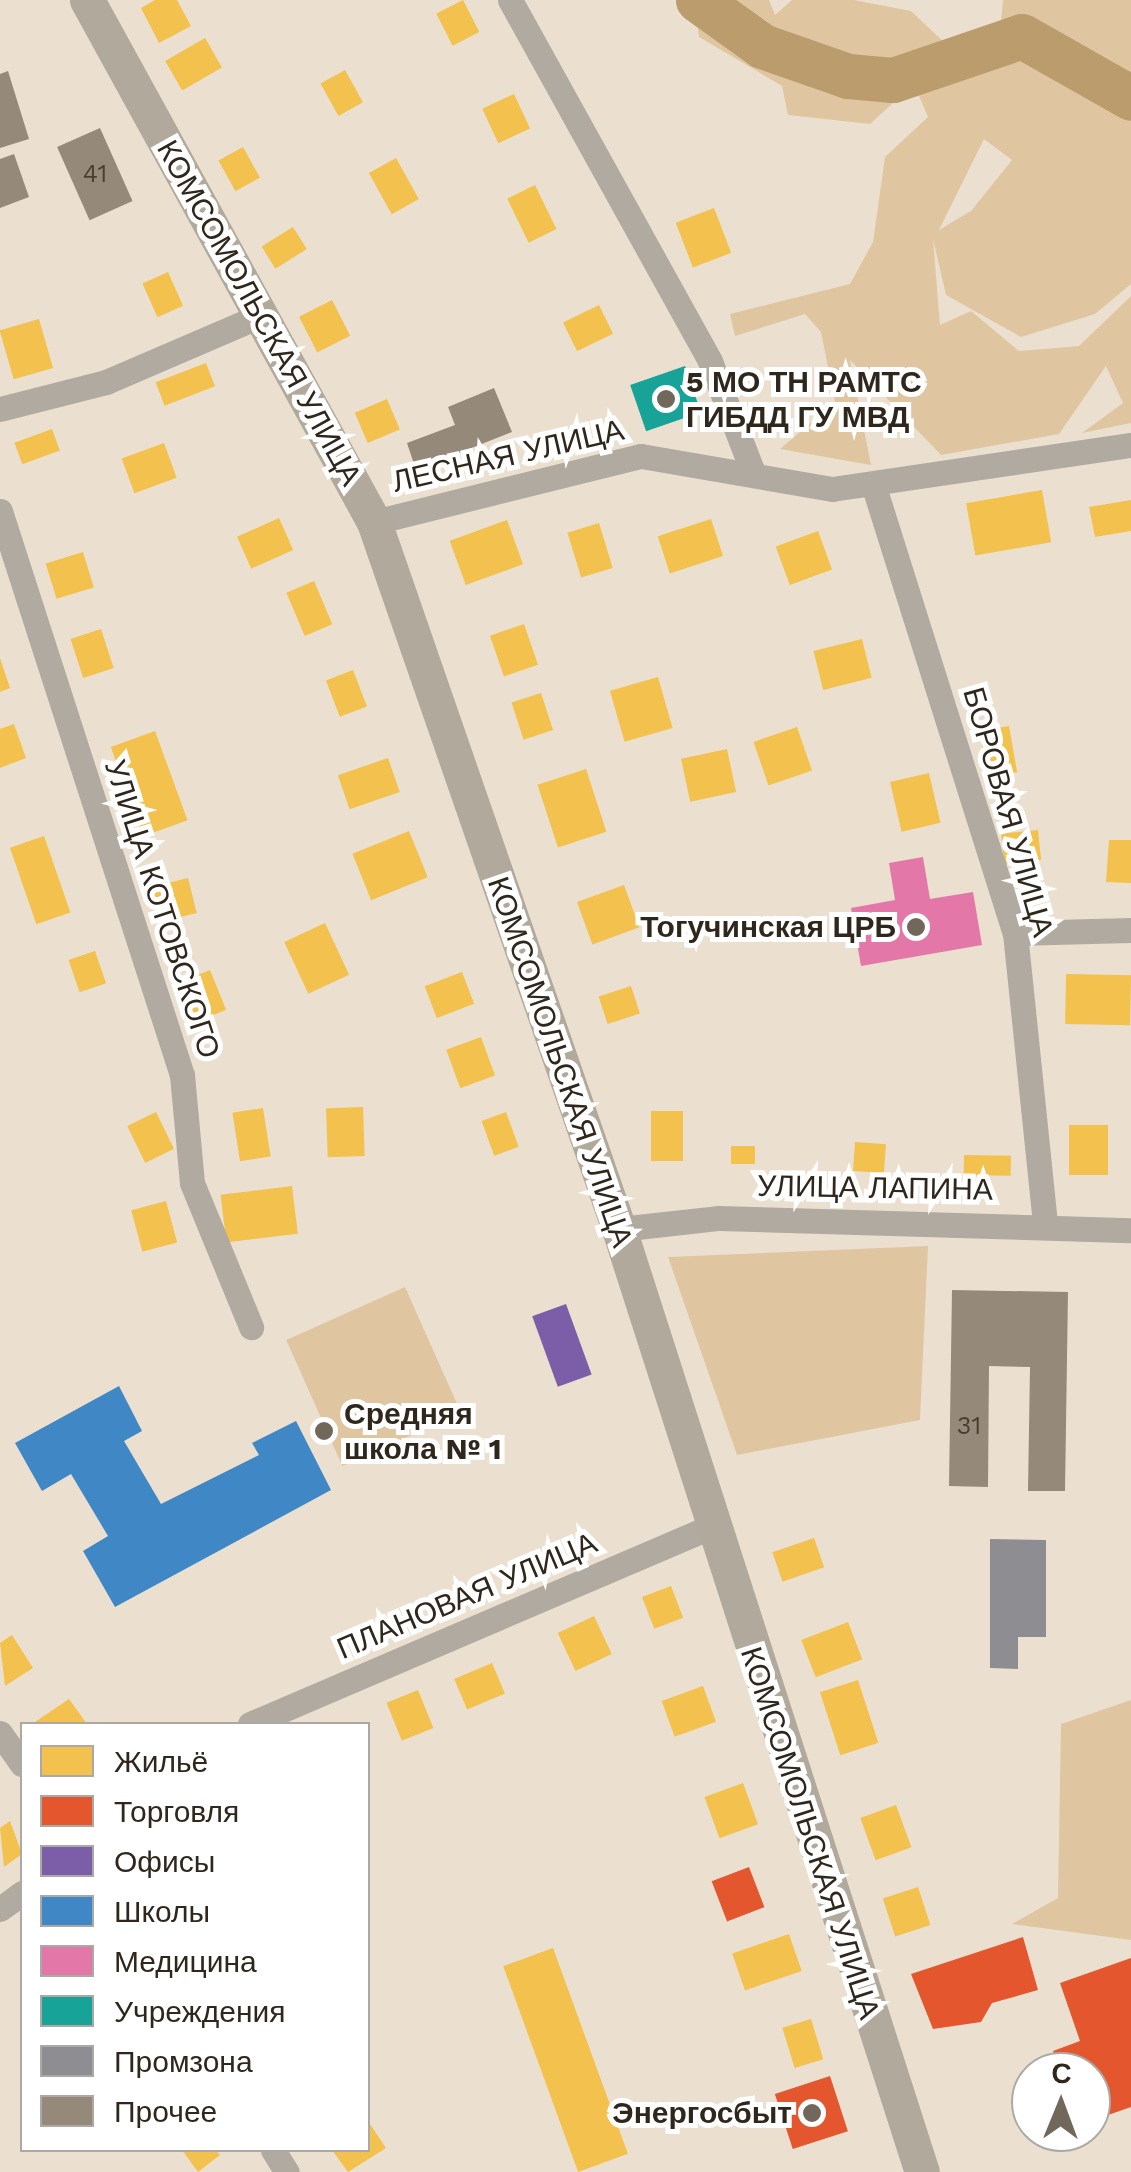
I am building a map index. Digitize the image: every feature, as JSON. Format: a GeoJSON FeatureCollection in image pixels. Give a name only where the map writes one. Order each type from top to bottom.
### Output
{"type":"FeatureCollection","features":[{"type":"Feature","properties":{"kind":"main road","name":"КОМСОМОЛЬСКАЯ УЛИЦА"},"geometry":{"type":"LineString","coordinates":[[86,0],[258,318],[374,522],[618,1229],[710,1527],[922,2172]]}},
{"type":"Feature","properties":{"kind":"street"},"geometry":{"type":"LineString","coordinates":[[510,0],[710,361],[754,476]]}},
{"type":"Feature","properties":{"kind":"street"},"geometry":{"type":"LineString","coordinates":[[0,409],[106,382],[258,318]]}},
{"type":"Feature","properties":{"kind":"street","name":"ЛЕСНАЯ УЛИЦА"},"geometry":{"type":"LineString","coordinates":[[374,522],[641,456],[754,476],[874,487],[1131,445]]}},
{"type":"Feature","properties":{"kind":"street","name":"БОРОВАЯ УЛИЦА"},"geometry":{"type":"LineString","coordinates":[[874,487],[1015,933],[1045,1223]]}},
{"type":"Feature","properties":{"kind":"street","name":"УЛИЦА КОТОВСКОГО"},"geometry":{"type":"LineString","coordinates":[[0,511],[182,1074],[192,1183],[251,1327]]}},
{"type":"Feature","properties":{"kind":"street"},"geometry":{"type":"LineString","coordinates":[[1015,933],[1131,930]]}},
{"type":"Feature","properties":{"kind":"street","name":"УЛИЦА ЛАПИНА"},"geometry":{"type":"LineString","coordinates":[[618,1229],[719,1218],[1045,1223],[1131,1230]]}},
{"type":"Feature","properties":{"kind":"street","name":"ПЛАНОВАЯ УЛИЦА"},"geometry":{"type":"LineString","coordinates":[[255,1722],[710,1527]]}},
{"type":"Feature","properties":{"kind":"street"},"geometry":{"type":"LineString","coordinates":[[0,1733],[20,1761]]}},
{"type":"Feature","properties":{"kind":"shaded area"},"geometry":{"type":"Polygon","coordinates":[[[694,0],[769,0],[775,15],[792,0],[854,0],[911,11],[948,46],[1001,21],[1003,0],[1131,0],[1131,284],[1095,314],[1021,337],[946,295],[933,239],[940,325],[971,311],[1019,351],[1079,346],[1131,296],[1131,423],[1082,433],[1123,403],[1106,366],[1059,434],[941,455],[850,360],[871,465],[780,449],[835,402],[821,332],[805,314],[735,336],[730,314],[850,284],[873,242],[885,157],[928,117],[914,84],[870,124],[788,115],[782,86],[699,37],[694,0]],[[984,139],[939,230],[971,211],[1012,160],[984,139]]]}},
{"type":"Feature","properties":{"kind":"shaded area"},"geometry":{"type":"Polygon","coordinates":[[[928,1246],[920,1420],[737,1455],[668,1257],[928,1246]]]}},
{"type":"Feature","properties":{"kind":"shaded area"},"geometry":{"type":"Polygon","coordinates":[[[405,1287],[461,1413],[342,1466],[286,1340],[405,1287]]]}},
{"type":"Feature","properties":{"kind":"shaded area"},"geometry":{"type":"Polygon","coordinates":[[[1131,1700],[1131,1940],[1012,1924],[1058,1898],[1061,1724],[1131,1700]]]}},
{"type":"Feature","properties":{"kind":"building: Жильё"},"geometry":{"type":"Polygon","coordinates":[[[155,0],[177,0],[191,26],[159,43],[141,8],[155,0]]]}},
{"type":"Feature","properties":{"kind":"building: Жильё"},"geometry":{"type":"Polygon","coordinates":[[[463,0],[479,32],[453,46],[436,14],[463,0]]]}},
{"type":"Feature","properties":{"kind":"building: Жильё"},"geometry":{"type":"Polygon","coordinates":[[[205,38],[222,67],[182,90],[165,61],[205,38]]]}},
{"type":"Feature","properties":{"kind":"building: Жильё"},"geometry":{"type":"Polygon","coordinates":[[[345,70],[363,102],[338,116],[321,84],[345,70]]]}},
{"type":"Feature","properties":{"kind":"building: Жильё"},"geometry":{"type":"Polygon","coordinates":[[[514,94],[530,128],[498,143],[482,109],[514,94]]]}},
{"type":"Feature","properties":{"kind":"building: Жильё"},"geometry":{"type":"Polygon","coordinates":[[[243,147],[260,178],[235,191],[219,161],[243,147]]]}},
{"type":"Feature","properties":{"kind":"building: Жильё"},"geometry":{"type":"Polygon","coordinates":[[[396,158],[419,199],[392,214],[369,173],[396,158]]]}},
{"type":"Feature","properties":{"kind":"building: Жильё"},"geometry":{"type":"Polygon","coordinates":[[[535,185],[556,229],[529,243],[507,199],[535,185]]]}},
{"type":"Feature","properties":{"kind":"building: Жильё"},"geometry":{"type":"Polygon","coordinates":[[[714,208],[731,253],[693,268],[676,223],[714,208]]]}},
{"type":"Feature","properties":{"kind":"building: Жильё"},"geometry":{"type":"Polygon","coordinates":[[[293,227],[307,249],[275,269],[262,247],[293,227]]]}},
{"type":"Feature","properties":{"kind":"building: Жильё"},"geometry":{"type":"Polygon","coordinates":[[[168,272],[183,306],[157,317],[142,283],[168,272]]]}},
{"type":"Feature","properties":{"kind":"building: Жильё"},"geometry":{"type":"Polygon","coordinates":[[[332,300],[350,336],[317,352],[299,317],[332,300]]]}},
{"type":"Feature","properties":{"kind":"building: Жильё"},"geometry":{"type":"Polygon","coordinates":[[[599,305],[613,334],[577,351],[563,323],[599,305]]]}},
{"type":"Feature","properties":{"kind":"building: Жильё"},"geometry":{"type":"Polygon","coordinates":[[[39,319],[53,368],[14,379],[0,330],[39,319]]]}},
{"type":"Feature","properties":{"kind":"building: Жильё"},"geometry":{"type":"Polygon","coordinates":[[[206,363],[215,386],[165,406],[156,382],[206,363]]]}},
{"type":"Feature","properties":{"kind":"building: Жильё"},"geometry":{"type":"Polygon","coordinates":[[[387,399],[400,429],[368,443],[355,413],[387,399]]]}},
{"type":"Feature","properties":{"kind":"building: Жильё"},"geometry":{"type":"Polygon","coordinates":[[[52,429],[60,451],[22,464],[14,443],[52,429]]]}},
{"type":"Feature","properties":{"kind":"building: Жильё"},"geometry":{"type":"Polygon","coordinates":[[[164,443],[177,478],[134,493],[122,458],[164,443]]]}},
{"type":"Feature","properties":{"kind":"building: Жильё"},"geometry":{"type":"Polygon","coordinates":[[[1042,490],[1051,542],[975,556],[966,503],[1042,490]]]}},
{"type":"Feature","properties":{"kind":"building: Жильё"},"geometry":{"type":"Polygon","coordinates":[[[1131,500],[1131,531],[1095,537],[1089,507],[1131,500]]]}},
{"type":"Feature","properties":{"kind":"building: Жильё"},"geometry":{"type":"Polygon","coordinates":[[[279,518],[293,550],[251,569],[237,537],[279,518]]]}},
{"type":"Feature","properties":{"kind":"building: Жильё"},"geometry":{"type":"Polygon","coordinates":[[[711,519],[723,556],[670,573],[658,536],[711,519]]]}},
{"type":"Feature","properties":{"kind":"building: Жильё"},"geometry":{"type":"Polygon","coordinates":[[[507,520],[523,564],[466,585],[450,541],[507,520]]]}},
{"type":"Feature","properties":{"kind":"building: Жильё"},"geometry":{"type":"Polygon","coordinates":[[[599,523],[613,568],[581,578],[567,533],[599,523]]]}},
{"type":"Feature","properties":{"kind":"building: Жильё"},"geometry":{"type":"Polygon","coordinates":[[[818,531],[832,570],[790,585],[776,546],[818,531]]]}},
{"type":"Feature","properties":{"kind":"building: Жильё"},"geometry":{"type":"Polygon","coordinates":[[[83,552],[94,587],[57,599],[46,563],[83,552]]]}},
{"type":"Feature","properties":{"kind":"building: Жильё"},"geometry":{"type":"Polygon","coordinates":[[[314,581],[332,624],[305,636],[286,593],[314,581]]]}},
{"type":"Feature","properties":{"kind":"building: Жильё"},"geometry":{"type":"Polygon","coordinates":[[[524,624],[538,665],[504,676],[490,636],[524,624]]]}},
{"type":"Feature","properties":{"kind":"building: Жильё"},"geometry":{"type":"Polygon","coordinates":[[[101,629],[114,668],[83,678],[71,639],[101,629]]]}},
{"type":"Feature","properties":{"kind":"building: Жильё"},"geometry":{"type":"Polygon","coordinates":[[[862,639],[872,678],[823,690],[813,651],[862,639]]]}},
{"type":"Feature","properties":{"kind":"building: Жильё"},"geometry":{"type":"Polygon","coordinates":[[[0,658],[10,688],[0,692],[0,658]]]}},
{"type":"Feature","properties":{"kind":"building: Жильё"},"geometry":{"type":"Polygon","coordinates":[[[353,670],[367,706],[340,717],[326,680],[353,670]]]}},
{"type":"Feature","properties":{"kind":"building: Жильё"},"geometry":{"type":"Polygon","coordinates":[[[658,677],[673,728],[625,742],[610,691],[658,677]]]}},
{"type":"Feature","properties":{"kind":"building: Жильё"},"geometry":{"type":"Polygon","coordinates":[[[541,693],[553,730],[524,740],[512,703],[541,693]]]}},
{"type":"Feature","properties":{"kind":"building: Жильё"},"geometry":{"type":"Polygon","coordinates":[[[14,724],[26,758],[0,768],[0,729],[14,724]]]}},
{"type":"Feature","properties":{"kind":"building: Жильё"},"geometry":{"type":"Polygon","coordinates":[[[1009,726],[1017,772],[988,777],[979,731],[1009,726]]]}},
{"type":"Feature","properties":{"kind":"building: Жильё"},"geometry":{"type":"Polygon","coordinates":[[[797,727],[812,770],[768,785],[754,742],[797,727]]]}},
{"type":"Feature","properties":{"kind":"building: Жильё"},"geometry":{"type":"Polygon","coordinates":[[[155,731],[187,820],[143,836],[111,747],[155,731]]]}},
{"type":"Feature","properties":{"kind":"building: Жильё"},"geometry":{"type":"Polygon","coordinates":[[[727,749],[736,792],[690,802],[681,759],[727,749]]]}},
{"type":"Feature","properties":{"kind":"building: Жильё"},"geometry":{"type":"Polygon","coordinates":[[[388,758],[400,792],[350,809],[338,775],[388,758]]]}},
{"type":"Feature","properties":{"kind":"building: Жильё"},"geometry":{"type":"Polygon","coordinates":[[[586,769],[606,832],[558,848],[537,785],[586,769]]]}},
{"type":"Feature","properties":{"kind":"building: Жильё"},"geometry":{"type":"Polygon","coordinates":[[[929,773],[940,823],[901,832],[890,782],[929,773]]]}},
{"type":"Feature","properties":{"kind":"building: Жильё"},"geometry":{"type":"Polygon","coordinates":[[[1038,830],[1041,860],[1004,864],[1001,834],[1038,830]]]}},
{"type":"Feature","properties":{"kind":"building: Жильё"},"geometry":{"type":"Polygon","coordinates":[[[409,831],[428,877],[371,900],[352,854],[409,831]]]}},
{"type":"Feature","properties":{"kind":"building: Жильё"},"geometry":{"type":"Polygon","coordinates":[[[44,836],[70,913],[36,924],[10,848],[44,836]]]}},
{"type":"Feature","properties":{"kind":"building: Жильё"},"geometry":{"type":"Polygon","coordinates":[[[1109,840],[1131,840],[1131,883],[1106,882],[1109,840]]]}},
{"type":"Feature","properties":{"kind":"building: Жильё"},"geometry":{"type":"Polygon","coordinates":[[[188,878],[197,913],[160,922],[151,887],[188,878]]]}},
{"type":"Feature","properties":{"kind":"building: Жильё"},"geometry":{"type":"Polygon","coordinates":[[[624,885],[639,927],[592,944],[577,902],[624,885]]]}},
{"type":"Feature","properties":{"kind":"building: Жильё"},"geometry":{"type":"Polygon","coordinates":[[[325,923],[349,975],[308,994],[284,942],[325,923]]]}},
{"type":"Feature","properties":{"kind":"building: Жильё"},"geometry":{"type":"Polygon","coordinates":[[[95,951],[106,983],[80,992],[69,960],[95,951]]]}},
{"type":"Feature","properties":{"kind":"building: Жильё"},"geometry":{"type":"Polygon","coordinates":[[[210,970],[226,1010],[197,1021],[181,982],[210,970]]]}},
{"type":"Feature","properties":{"kind":"building: Жильё"},"geometry":{"type":"Polygon","coordinates":[[[462,972],[474,1004],[437,1018],[425,986],[462,972]]]}},
{"type":"Feature","properties":{"kind":"building: Жильё"},"geometry":{"type":"Polygon","coordinates":[[[1066,974],[1131,975],[1130,1025],[1065,1024],[1066,974]]]}},
{"type":"Feature","properties":{"kind":"building: Жильё"},"geometry":{"type":"Polygon","coordinates":[[[631,986],[640,1014],[608,1024],[599,997],[631,986]]]}},
{"type":"Feature","properties":{"kind":"building: Жильё"},"geometry":{"type":"Polygon","coordinates":[[[481,1037],[495,1076],[460,1088],[446,1050],[481,1037]]]}},
{"type":"Feature","properties":{"kind":"building: Жильё"},"geometry":{"type":"Polygon","coordinates":[[[363,1107],[365,1156],[328,1157],[326,1108],[363,1107]]]}},
{"type":"Feature","properties":{"kind":"building: Жильё"},"geometry":{"type":"Polygon","coordinates":[[[263,1108],[271,1156],[240,1161],[232,1113],[263,1108]]]}},
{"type":"Feature","properties":{"kind":"building: Жильё"},"geometry":{"type":"Polygon","coordinates":[[[651,1111],[683,1111],[683,1161],[651,1161],[651,1111]]]}},
{"type":"Feature","properties":{"kind":"building: Жильё"},"geometry":{"type":"Polygon","coordinates":[[[156,1112],[174,1149],[145,1163],[127,1126],[156,1112]]]}},
{"type":"Feature","properties":{"kind":"building: Жильё"},"geometry":{"type":"Polygon","coordinates":[[[506,1112],[519,1147],[494,1156],[482,1121],[506,1112]]]}},
{"type":"Feature","properties":{"kind":"building: Жильё"},"geometry":{"type":"Polygon","coordinates":[[[1069,1125],[1108,1125],[1108,1175],[1069,1175],[1069,1125]]]}},
{"type":"Feature","properties":{"kind":"building: Жильё"},"geometry":{"type":"Polygon","coordinates":[[[855,1142],[886,1144],[884,1173],[853,1171],[855,1142]]]}},
{"type":"Feature","properties":{"kind":"building: Жильё"},"geometry":{"type":"Polygon","coordinates":[[[731,1146],[755,1146],[755,1164],[731,1164],[731,1146]]]}},
{"type":"Feature","properties":{"kind":"building: Жильё"},"geometry":{"type":"Polygon","coordinates":[[[964,1155],[1011,1156],[1011,1176],[964,1175],[964,1155]]]}},
{"type":"Feature","properties":{"kind":"building: Жильё"},"geometry":{"type":"Polygon","coordinates":[[[292,1186],[298,1234],[226,1242],[221,1195],[292,1186]]]}},
{"type":"Feature","properties":{"kind":"building: Жильё"},"geometry":{"type":"Polygon","coordinates":[[[166,1201],[177,1243],[142,1252],[131,1210],[166,1201]]]}},
{"type":"Feature","properties":{"kind":"building: Жильё"},"geometry":{"type":"Polygon","coordinates":[[[814,1538],[824,1567],[782,1582],[772,1552],[814,1538]]]}},
{"type":"Feature","properties":{"kind":"building: Жильё"},"geometry":{"type":"Polygon","coordinates":[[[671,1586],[683,1618],[654,1629],[642,1597],[671,1586]]]}},
{"type":"Feature","properties":{"kind":"building: Жильё"},"geometry":{"type":"Polygon","coordinates":[[[594,1616],[612,1654],[575,1671],[558,1633],[594,1616]]]}},
{"type":"Feature","properties":{"kind":"building: Жильё"},"geometry":{"type":"Polygon","coordinates":[[[848,1622],[862,1659],[816,1677],[801,1640],[848,1622]]]}},
{"type":"Feature","properties":{"kind":"building: Жильё"},"geometry":{"type":"Polygon","coordinates":[[[12,1635],[33,1668],[5,1686],[0,1643],[12,1635]]]}},
{"type":"Feature","properties":{"kind":"building: Жильё"},"geometry":{"type":"Polygon","coordinates":[[[492,1663],[505,1693],[467,1709],[454,1679],[492,1663]]]}},
{"type":"Feature","properties":{"kind":"building: Жильё"},"geometry":{"type":"Polygon","coordinates":[[[858,1680],[878,1743],[840,1755],[820,1692],[858,1680]]]}},
{"type":"Feature","properties":{"kind":"building: Жильё"},"geometry":{"type":"Polygon","coordinates":[[[703,1686],[716,1722],[675,1737],[662,1701],[703,1686]]]}},
{"type":"Feature","properties":{"kind":"building: Жильё"},"geometry":{"type":"Polygon","coordinates":[[[418,1690],[433,1728],[402,1741],[386,1703],[418,1690]]]}},
{"type":"Feature","properties":{"kind":"building: Жильё"},"geometry":{"type":"Polygon","coordinates":[[[69,1699],[86,1722],[35,1722],[69,1699]]]}},
{"type":"Feature","properties":{"kind":"building: Жильё"},"geometry":{"type":"Polygon","coordinates":[[[743,1783],[758,1824],[720,1838],[704,1797],[743,1783]]]}},
{"type":"Feature","properties":{"kind":"building: Жильё"},"geometry":{"type":"Polygon","coordinates":[[[896,1805],[911,1847],[876,1860],[860,1818],[896,1805]]]}},
{"type":"Feature","properties":{"kind":"building: Жильё"},"geometry":{"type":"Polygon","coordinates":[[[10,1821],[20,1848],[20,1855],[4,1867],[0,1828],[10,1821]]]}},
{"type":"Feature","properties":{"kind":"building: Жильё"},"geometry":{"type":"Polygon","coordinates":[[[918,1887],[930,1925],[895,1936],[883,1898],[918,1887]]]}},
{"type":"Feature","properties":{"kind":"building: Жильё"},"geometry":{"type":"Polygon","coordinates":[[[789,1934],[802,1971],[745,1990],[732,1954],[789,1934]]]}},
{"type":"Feature","properties":{"kind":"building: Жильё"},"geometry":{"type":"Polygon","coordinates":[[[553,1948],[628,2154],[578,2172],[503,1966],[553,1948]]]}},
{"type":"Feature","properties":{"kind":"building: Жильё"},"geometry":{"type":"Polygon","coordinates":[[[811,2019],[823,2059],[795,2068],[782,2028],[811,2019]]]}},
{"type":"Feature","properties":{"kind":"building: Жильё"},"geometry":{"type":"Polygon","coordinates":[[[370,2124],[386,2148],[348,2172],[333,2152],[370,2152],[370,2124]]]}},
{"type":"Feature","properties":{"kind":"building: Жильё"},"geometry":{"type":"Polygon","coordinates":[[[183,2152],[218,2152],[220,2155],[198,2172],[183,2152]]]}},
{"type":"Feature","properties":{"kind":"building: Торговля"},"geometry":{"type":"Polygon","coordinates":[[[749,1867],[764,1907],[727,1921],[712,1881],[749,1867]]]}},
{"type":"Feature","properties":{"kind":"building: Торговля"},"geometry":{"type":"Polygon","coordinates":[[[1023,1937],[1038,1990],[992,2003],[981,2022],[933,2029],[911,1974],[1023,1937]]]}},
{"type":"Feature","properties":{"kind":"building: Торговля"},"geometry":{"type":"Polygon","coordinates":[[[1131,1958],[1131,2107],[1111,2114],[1111,2052],[1053,2052],[1080,2041],[1060,1983],[1131,1958]]]}},
{"type":"Feature","properties":{"kind":"building: Торговля","name":"Энергосбыт"},"geometry":{"type":"Polygon","coordinates":[[[830,2076],[848,2131],[793,2149],[775,2094],[830,2076]]]}},
{"type":"Feature","properties":{"kind":"building: Офисы"},"geometry":{"type":"Polygon","coordinates":[[[566,1304],[592,1374],[558,1387],[532,1316],[566,1304]]]}},
{"type":"Feature","properties":{"kind":"building: Школы"},"geometry":{"type":"Polygon","coordinates":[[[119,1386],[142,1431],[124,1441],[161,1504],[259,1455],[252,1443],[296,1421],[331,1490],[115,1607],[83,1551],[108,1536],[71,1474],[42,1491],[15,1443],[119,1386]]]}},
{"type":"Feature","properties":{"kind":"building: Медицина","name":"Тогучинская ЦРБ"},"geometry":{"type":"Polygon","coordinates":[[[923,857],[930,899],[973,892],[982,945],[861,966],[851,908],[895,900],[889,863],[923,857]]]}},
{"type":"Feature","properties":{"kind":"building: Учреждения","name":"5 МО ТН РАМТС ГИБДД ГУ МВД"},"geometry":{"type":"Polygon","coordinates":[[[685,366],[701,412],[646,431],[630,385],[685,366]]]}},
{"type":"Feature","properties":{"kind":"building: Промзона"},"geometry":{"type":"Polygon","coordinates":[[[990,1539],[1046,1540],[1046,1637],[1018,1637],[1018,1669],[990,1668],[990,1539]]]}},
{"type":"Feature","properties":{"kind":"building: Прочее"},"geometry":{"type":"Polygon","coordinates":[[[8,71],[29,139],[0,148],[0,74],[8,71]]]}},
{"type":"Feature","properties":{"kind":"building: Прочее"},"geometry":{"type":"Polygon","coordinates":[[[100,128],[133,201],[90,220],[57,147],[100,128]]]}},
{"type":"Feature","properties":{"kind":"building: Прочее"},"geometry":{"type":"Polygon","coordinates":[[[14,154],[29,197],[0,208],[0,159],[14,154]]]}},
{"type":"Feature","properties":{"kind":"building: Прочее"},"geometry":{"type":"Polygon","coordinates":[[[494,388],[512,432],[416,470],[407,443],[455,425],[448,407],[494,388]]]}},
{"type":"Feature","properties":{"kind":"building: Прочее"},"geometry":{"type":"Polygon","coordinates":[[[952,1290],[1068,1292],[1065,1491],[1028,1491],[1030,1367],[989,1366],[988,1487],[949,1486],[952,1290]]]}},
{"type":"Feature","properties":{"kind":"waterway"},"geometry":{"type":"LineString","coordinates":[[698,0],[762,46],[848,76],[893,80],[1022,36],[1131,98]]}},
{"type":"Feature","properties":{"kind":"place","name":"5 МО ТН РАМТС ГИБДД ГУ МВД"},"geometry":{"type":"Point","coordinates":[666,399]}},
{"type":"Feature","properties":{"kind":"place","name":"Тогучинская ЦРБ"},"geometry":{"type":"Point","coordinates":[916,927]}},
{"type":"Feature","properties":{"kind":"place","name":"Средняя школа № 1"},"geometry":{"type":"Point","coordinates":[324,1431]}},
{"type":"Feature","properties":{"kind":"place","name":"Энергосбыт"},"geometry":{"type":"Point","coordinates":[812,2113]}}]}
